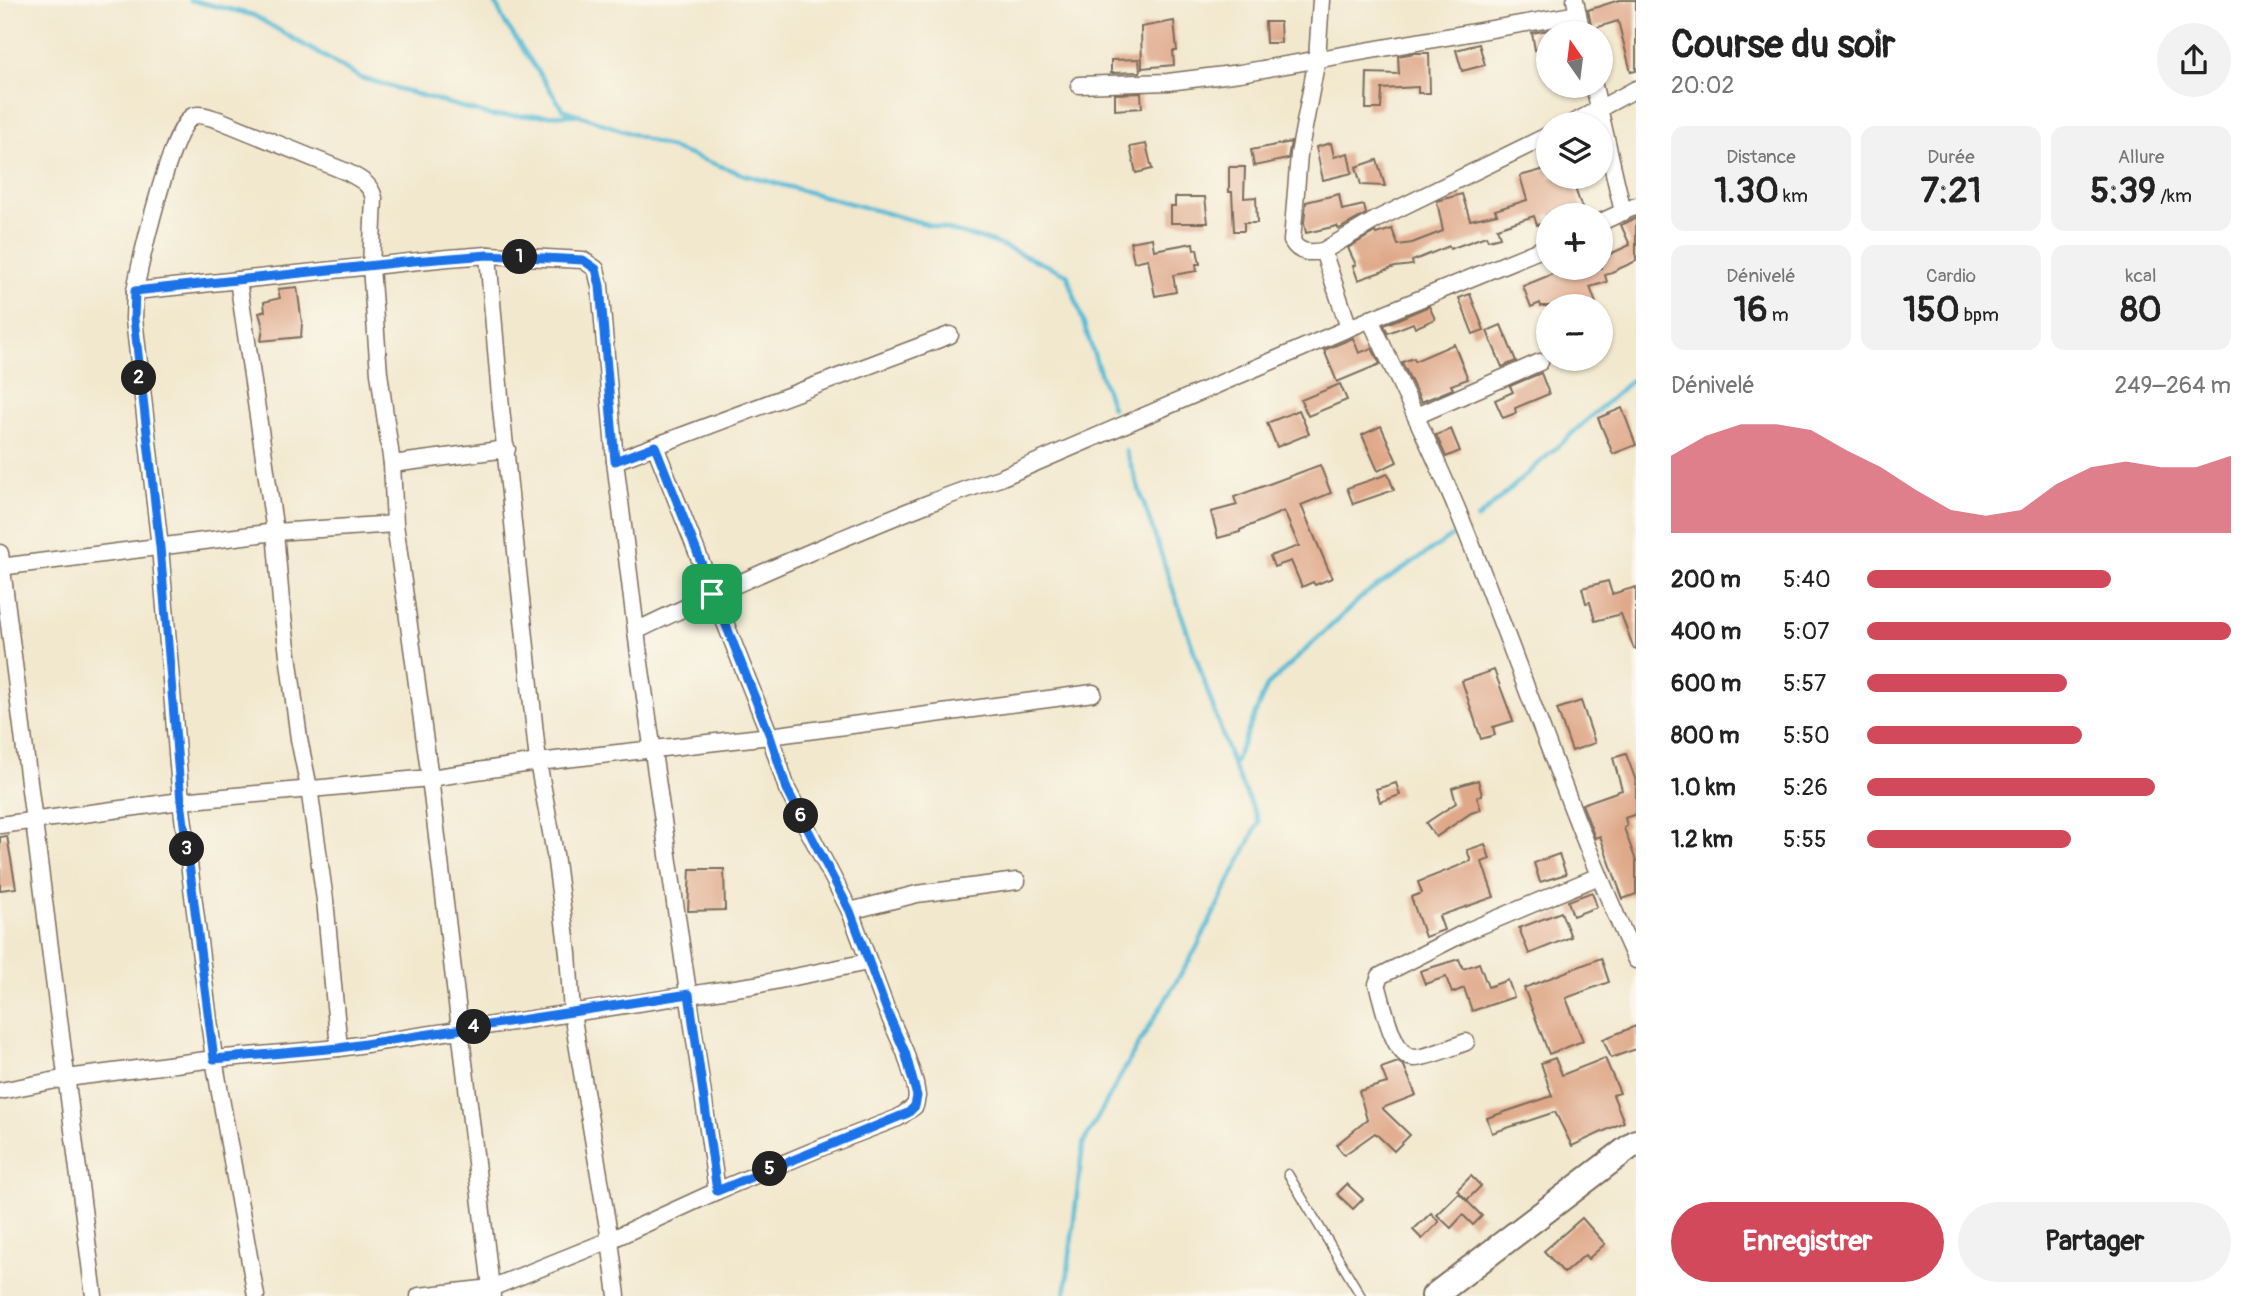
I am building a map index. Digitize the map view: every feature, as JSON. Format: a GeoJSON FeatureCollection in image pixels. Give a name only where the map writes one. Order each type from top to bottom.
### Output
{"type":"FeatureCollection","features":[{"type":"Feature","properties":{"kind":"main road"},"geometry":{"type":"LineString","coordinates":[[1434,1296],[1636,1142]]}},
{"type":"Feature","properties":{"kind":"street"},"geometry":{"type":"LineString","coordinates":[[1321,0],[1317,59],[1299,154],[1292,242],[1300,250],[1311,253],[1323,251],[1379,218],[1536,141]]}},
{"type":"Feature","properties":{"kind":"street"},"geometry":{"type":"LineString","coordinates":[[1079,85],[1168,82],[1317,59],[1577,7]]}},
{"type":"Feature","properties":{"kind":"street"},"geometry":{"type":"LineString","coordinates":[[1596,112],[1636,89]]}},
{"type":"Feature","properties":{"kind":"street"},"geometry":{"type":"LineString","coordinates":[[1597,98],[1629,209],[1613,216]]}},
{"type":"Feature","properties":{"kind":"street"},"geometry":{"type":"LineString","coordinates":[[256,1296],[214,1059],[181,801],[160,547],[134,319],[135,291],[152,215],[173,150],[185,123],[190,117],[200,115],[219,120],[365,181],[374,198],[371,267],[379,373],[392,464],[395,524],[430,778],[492,1292]]}},
{"type":"Feature","properties":{"kind":"street"},"geometry":{"type":"LineString","coordinates":[[1323,251],[1349,328]]}},
{"type":"Feature","properties":{"kind":"street"},"geometry":{"type":"LineString","coordinates":[[638,630],[712,594],[963,489],[1000,478],[1370,319],[1536,251]]}},
{"type":"Feature","properties":{"kind":"street"},"geometry":{"type":"LineString","coordinates":[[488,255],[538,762],[558,878],[568,953],[572,1013],[617,1296]]}},
{"type":"Feature","properties":{"kind":"street"},"geometry":{"type":"LineString","coordinates":[[135,291],[488,255],[583,260],[596,269],[600,286],[615,461],[640,663],[717,1191]]}},
{"type":"Feature","properties":{"kind":"street"},"geometry":{"type":"LineString","coordinates":[[238,280],[275,532],[295,711],[325,900],[339,1048]]}},
{"type":"Feature","properties":{"kind":"street"},"geometry":{"type":"LineString","coordinates":[[1370,319],[1472,544],[1599,876],[1636,960]]}},
{"type":"Feature","properties":{"kind":"street"},"geometry":{"type":"LineString","coordinates":[[615,461],[950,335]]}},
{"type":"Feature","properties":{"kind":"street"},"geometry":{"type":"LineString","coordinates":[[1416,416],[1536,364]]}},
{"type":"Feature","properties":{"kind":"street"},"geometry":{"type":"LineString","coordinates":[[419,1296],[492,1292],[717,1191],[898,1118],[915,1106],[915,1083],[905,1052],[850,911],[787,789],[770,736],[655,446]]}},
{"type":"Feature","properties":{"kind":"street"},"geometry":{"type":"LineString","coordinates":[[392,464],[507,449]]}},
{"type":"Feature","properties":{"kind":"street"},"geometry":{"type":"LineString","coordinates":[[94,1296],[1,562],[160,547],[275,532],[395,524]]}},
{"type":"Feature","properties":{"kind":"street"},"geometry":{"type":"LineString","coordinates":[[0,825],[181,801],[430,778],[538,762],[770,736],[1093,693]]}},
{"type":"Feature","properties":{"kind":"street"},"geometry":{"type":"LineString","coordinates":[[1466,1042],[1416,1058],[1404,1056],[1397,1047],[1377,984],[1380,976],[1470,930],[1599,876]]}},
{"type":"Feature","properties":{"kind":"street"},"geometry":{"type":"LineString","coordinates":[[850,911],[917,894],[1017,881]]}},
{"type":"Feature","properties":{"kind":"street"},"geometry":{"type":"LineString","coordinates":[[0,1091],[67,1078],[214,1059],[339,1048],[755,985],[868,962]]}},
{"type":"Feature","properties":{"kind":"lane"},"geometry":{"type":"LineString","coordinates":[[1288,1174],[1361,1296]]}},
{"type":"Feature","properties":{"kind":"building"},"geometry":{"type":"Polygon","coordinates":[[[1619,0],[1636,0],[1636,71],[1631,72],[1618,21],[1590,21],[1588,10],[1619,0]]]}},
{"type":"Feature","properties":{"kind":"building"},"geometry":{"type":"Polygon","coordinates":[[[1174,21],[1177,51],[1173,51],[1174,65],[1142,68],[1141,27],[1174,21]]]}},
{"type":"Feature","properties":{"kind":"building"},"geometry":{"type":"Polygon","coordinates":[[[1265,22],[1280,22],[1281,43],[1266,43],[1265,22]]]}},
{"type":"Feature","properties":{"kind":"building"},"geometry":{"type":"Polygon","coordinates":[[[1536,32],[1536,50],[1535,50],[1532,33],[1536,32]]]}},
{"type":"Feature","properties":{"kind":"building"},"geometry":{"type":"Polygon","coordinates":[[[1479,44],[1485,65],[1462,71],[1456,50],[1479,44]]]}},
{"type":"Feature","properties":{"kind":"building"},"geometry":{"type":"Polygon","coordinates":[[[1429,53],[1430,93],[1418,93],[1418,87],[1382,89],[1381,109],[1366,109],[1367,73],[1399,74],[1398,56],[1429,53]]]}},
{"type":"Feature","properties":{"kind":"building"},"geometry":{"type":"Polygon","coordinates":[[[1139,59],[1140,72],[1111,73],[1111,60],[1139,59]]]}},
{"type":"Feature","properties":{"kind":"building"},"geometry":{"type":"Polygon","coordinates":[[[1141,93],[1142,108],[1115,110],[1115,94],[1141,93]]]}},
{"type":"Feature","properties":{"kind":"building"},"geometry":{"type":"Polygon","coordinates":[[[1291,142],[1288,159],[1254,166],[1251,150],[1291,142]]]}},
{"type":"Feature","properties":{"kind":"building"},"geometry":{"type":"Polygon","coordinates":[[[1331,143],[1334,157],[1348,153],[1352,173],[1323,180],[1316,147],[1331,143]]]}},
{"type":"Feature","properties":{"kind":"building"},"geometry":{"type":"Polygon","coordinates":[[[1146,144],[1152,169],[1136,173],[1130,147],[1146,144]]]}},
{"type":"Feature","properties":{"kind":"building"},"geometry":{"type":"Polygon","coordinates":[[[1377,160],[1385,186],[1361,185],[1356,167],[1377,160]]]}},
{"type":"Feature","properties":{"kind":"building"},"geometry":{"type":"Polygon","coordinates":[[[1229,167],[1245,167],[1244,198],[1256,197],[1257,223],[1244,223],[1244,231],[1234,231],[1229,167]]]}},
{"type":"Feature","properties":{"kind":"building"},"geometry":{"type":"Polygon","coordinates":[[[1536,172],[1536,189],[1575,189],[1580,203],[1536,203],[1536,222],[1534,216],[1497,228],[1500,237],[1488,240],[1486,236],[1450,249],[1449,246],[1412,261],[1413,265],[1395,267],[1358,280],[1353,266],[1356,265],[1348,248],[1375,232],[1376,234],[1392,229],[1398,245],[1412,243],[1443,231],[1437,201],[1462,194],[1470,220],[1497,214],[1495,210],[1527,200],[1520,176],[1536,172]]]}},
{"type":"Feature","properties":{"kind":"building"},"geometry":{"type":"Polygon","coordinates":[[[1339,194],[1342,210],[1364,205],[1366,214],[1339,229],[1337,226],[1306,233],[1306,202],[1339,194]]]}},
{"type":"Feature","properties":{"kind":"building"},"geometry":{"type":"Polygon","coordinates":[[[1175,197],[1205,197],[1208,223],[1171,223],[1171,206],[1175,206],[1175,197]]]}},
{"type":"Feature","properties":{"kind":"building"},"geometry":{"type":"Polygon","coordinates":[[[1636,218],[1636,261],[1613,271],[1613,253],[1630,245],[1621,225],[1636,218]]]}},
{"type":"Feature","properties":{"kind":"building"},"geometry":{"type":"Polygon","coordinates":[[[1152,238],[1154,250],[1193,243],[1194,250],[1197,249],[1200,264],[1196,264],[1197,271],[1173,275],[1176,292],[1155,296],[1148,259],[1134,262],[1130,242],[1152,238]]]}},
{"type":"Feature","properties":{"kind":"building"},"geometry":{"type":"Polygon","coordinates":[[[1538,280],[1607,282],[1590,287],[1593,294],[1536,294],[1536,305],[1531,307],[1523,286],[1538,280]]]}},
{"type":"Feature","properties":{"kind":"building"},"geometry":{"type":"Polygon","coordinates":[[[297,287],[302,323],[301,337],[261,341],[263,327],[259,313],[265,311],[264,302],[280,298],[278,289],[297,287]]]}},
{"type":"Feature","properties":{"kind":"building"},"geometry":{"type":"Polygon","coordinates":[[[1470,294],[1484,330],[1473,334],[1459,298],[1470,294]]]}},
{"type":"Feature","properties":{"kind":"building"},"geometry":{"type":"Polygon","coordinates":[[[1429,306],[1435,319],[1415,328],[1413,323],[1388,333],[1384,325],[1429,306]]]}},
{"type":"Feature","properties":{"kind":"building"},"geometry":{"type":"Polygon","coordinates":[[[1501,325],[1516,361],[1502,367],[1487,331],[1501,325]]]}},
{"type":"Feature","properties":{"kind":"building"},"geometry":{"type":"Polygon","coordinates":[[[1353,338],[1359,353],[1372,348],[1380,364],[1337,382],[1324,350],[1353,338]]]}},
{"type":"Feature","properties":{"kind":"building"},"geometry":{"type":"Polygon","coordinates":[[[1454,344],[1468,379],[1451,385],[1453,389],[1421,402],[1402,362],[1414,358],[1415,361],[1454,344]]]}},
{"type":"Feature","properties":{"kind":"building"},"geometry":{"type":"Polygon","coordinates":[[[1541,373],[1549,394],[1515,408],[1516,413],[1503,418],[1495,400],[1513,392],[1510,386],[1541,373]]]}},
{"type":"Feature","properties":{"kind":"building"},"geometry":{"type":"Polygon","coordinates":[[[1340,384],[1347,400],[1308,416],[1301,400],[1340,384]]]}},
{"type":"Feature","properties":{"kind":"building"},"geometry":{"type":"Polygon","coordinates":[[[1622,408],[1636,445],[1613,454],[1598,418],[1622,408]]]}},
{"type":"Feature","properties":{"kind":"building"},"geometry":{"type":"Polygon","coordinates":[[[1299,410],[1309,434],[1277,447],[1267,423],[1299,410]]]}},
{"type":"Feature","properties":{"kind":"building"},"geometry":{"type":"Polygon","coordinates":[[[1381,426],[1397,462],[1378,471],[1362,435],[1381,426]]]}},
{"type":"Feature","properties":{"kind":"building"},"geometry":{"type":"Polygon","coordinates":[[[1451,429],[1460,451],[1446,457],[1436,435],[1451,429]]]}},
{"type":"Feature","properties":{"kind":"building"},"geometry":{"type":"Polygon","coordinates":[[[1320,465],[1331,493],[1301,505],[1332,578],[1302,587],[1291,561],[1274,567],[1270,556],[1299,546],[1284,511],[1240,532],[1218,538],[1211,512],[1237,505],[1234,497],[1320,465]]]}},
{"type":"Feature","properties":{"kind":"building"},"geometry":{"type":"Polygon","coordinates":[[[1388,474],[1394,490],[1353,504],[1347,488],[1388,474]]]}},
{"type":"Feature","properties":{"kind":"building"},"geometry":{"type":"Polygon","coordinates":[[[1608,581],[1612,594],[1636,587],[1636,649],[1621,614],[1595,621],[1590,602],[1586,603],[1582,588],[1608,581]]]}},
{"type":"Feature","properties":{"kind":"building"},"geometry":{"type":"Polygon","coordinates":[[[1494,670],[1513,721],[1493,727],[1495,735],[1481,739],[1462,681],[1494,670]]]}},
{"type":"Feature","properties":{"kind":"building"},"geometry":{"type":"Polygon","coordinates":[[[1581,701],[1595,743],[1572,751],[1557,709],[1581,701]]]}},
{"type":"Feature","properties":{"kind":"building"},"geometry":{"type":"Polygon","coordinates":[[[1626,754],[1636,781],[1636,814],[1625,818],[1627,826],[1624,828],[1636,861],[1636,894],[1623,899],[1600,836],[1595,838],[1582,804],[1622,790],[1613,758],[1626,754]]]}},
{"type":"Feature","properties":{"kind":"building"},"geometry":{"type":"Polygon","coordinates":[[[1478,780],[1482,795],[1477,797],[1481,810],[1471,813],[1436,837],[1426,823],[1456,803],[1452,788],[1478,780]]]}},
{"type":"Feature","properties":{"kind":"building"},"geometry":{"type":"Polygon","coordinates":[[[1396,783],[1400,795],[1380,802],[1376,789],[1396,783]]]}},
{"type":"Feature","properties":{"kind":"building"},"geometry":{"type":"Polygon","coordinates":[[[7,836],[16,888],[0,890],[0,837],[7,836]]]}},
{"type":"Feature","properties":{"kind":"building"},"geometry":{"type":"Polygon","coordinates":[[[1485,844],[1490,859],[1482,862],[1494,897],[1439,916],[1444,930],[1425,937],[1411,897],[1422,893],[1418,882],[1471,861],[1467,850],[1485,844]]]}},
{"type":"Feature","properties":{"kind":"building"},"geometry":{"type":"Polygon","coordinates":[[[1559,854],[1566,874],[1540,882],[1534,863],[1559,854]]]}},
{"type":"Feature","properties":{"kind":"building"},"geometry":{"type":"Polygon","coordinates":[[[690,869],[724,869],[725,910],[688,911],[690,869]]]}},
{"type":"Feature","properties":{"kind":"building"},"geometry":{"type":"Polygon","coordinates":[[[1592,892],[1597,907],[1573,916],[1568,901],[1592,892]]]}},
{"type":"Feature","properties":{"kind":"building"},"geometry":{"type":"Polygon","coordinates":[[[1561,912],[1571,937],[1529,954],[1519,928],[1561,912]]]}},
{"type":"Feature","properties":{"kind":"building"},"geometry":{"type":"Polygon","coordinates":[[[1601,958],[1609,982],[1566,998],[1583,1041],[1549,1054],[1524,988],[1601,958]]]}},
{"type":"Feature","properties":{"kind":"building"},"geometry":{"type":"Polygon","coordinates":[[[1459,959],[1463,969],[1479,963],[1488,987],[1508,980],[1514,997],[1472,1011],[1464,988],[1452,993],[1446,977],[1425,984],[1420,971],[1459,959]]]}},
{"type":"Feature","properties":{"kind":"building"},"geometry":{"type":"Polygon","coordinates":[[[1636,1026],[1636,1049],[1611,1058],[1603,1039],[1636,1026]]]}},
{"type":"Feature","properties":{"kind":"building"},"geometry":{"type":"Polygon","coordinates":[[[1555,1058],[1562,1075],[1605,1058],[1620,1093],[1613,1095],[1624,1122],[1572,1146],[1555,1112],[1492,1133],[1487,1118],[1552,1096],[1541,1063],[1555,1058]]]}},
{"type":"Feature","properties":{"kind":"building"},"geometry":{"type":"Polygon","coordinates":[[[1398,1062],[1404,1066],[1416,1095],[1382,1108],[1410,1135],[1394,1151],[1375,1133],[1344,1155],[1336,1145],[1367,1120],[1359,1091],[1387,1083],[1381,1068],[1398,1062]]]}},
{"type":"Feature","properties":{"kind":"building"},"geometry":{"type":"Polygon","coordinates":[[[1471,1176],[1481,1186],[1467,1200],[1457,1190],[1471,1176]]]}},
{"type":"Feature","properties":{"kind":"building"},"geometry":{"type":"Polygon","coordinates":[[[1347,1184],[1363,1199],[1353,1209],[1337,1194],[1347,1184]]]}},
{"type":"Feature","properties":{"kind":"building"},"geometry":{"type":"Polygon","coordinates":[[[1459,1193],[1482,1216],[1473,1225],[1463,1215],[1451,1228],[1437,1215],[1459,1193]]]}},
{"type":"Feature","properties":{"kind":"building"},"geometry":{"type":"Polygon","coordinates":[[[1431,1213],[1439,1222],[1422,1239],[1413,1230],[1431,1213]]]}},
{"type":"Feature","properties":{"kind":"building"},"geometry":{"type":"Polygon","coordinates":[[[1582,1218],[1605,1244],[1588,1259],[1585,1255],[1564,1273],[1544,1251],[1582,1218]]]}},
{"type":"Feature","properties":{"kind":"waterway"},"geometry":{"type":"LineString","coordinates":[[190,0],[253,15],[361,78],[492,116],[575,115]]}},
{"type":"Feature","properties":{"kind":"waterway"},"geometry":{"type":"LineString","coordinates":[[494,0],[504,21],[563,109],[745,175],[993,242],[1067,274],[1112,408]]}},
{"type":"Feature","properties":{"kind":"waterway"},"geometry":{"type":"LineString","coordinates":[[1477,519],[1636,376]]}},
{"type":"Feature","properties":{"kind":"waterway"},"geometry":{"type":"LineString","coordinates":[[1065,1296],[1083,1144],[1196,949],[1259,822],[1233,766],[1126,451]]}},
{"type":"Feature","properties":{"kind":"waterway"},"geometry":{"type":"LineString","coordinates":[[1234,764],[1267,686],[1365,594],[1452,536]]}},
{"type":"Feature","properties":{"kind":"route"},"geometry":{"type":"LineString","coordinates":[[488,255],[583,260],[596,269],[600,286],[615,461],[655,446],[712,594],[770,736],[787,789],[850,911],[905,1052],[917,1096],[915,1106],[908,1113],[717,1191],[689,994],[339,1048],[214,1059],[181,801],[160,547],[140,386],[134,319],[135,291],[488,255]]}}]}
